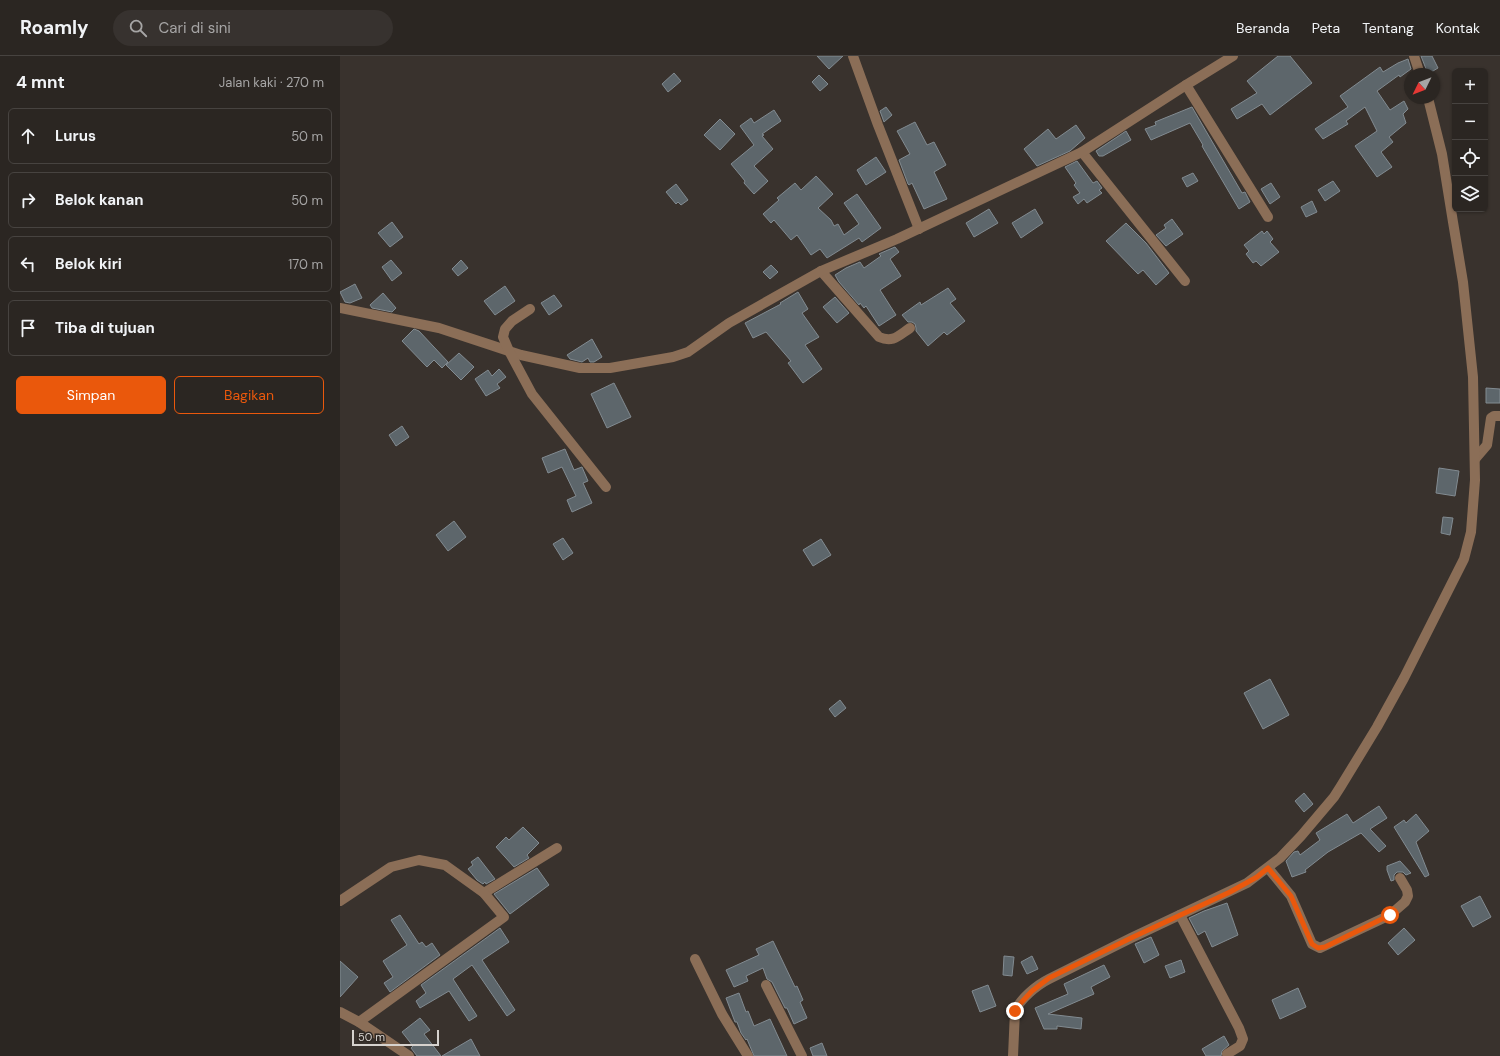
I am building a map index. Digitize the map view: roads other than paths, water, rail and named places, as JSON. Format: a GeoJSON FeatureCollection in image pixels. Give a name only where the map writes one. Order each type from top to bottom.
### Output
{"type":"FeatureCollection","features":[{"type":"Feature","properties":{"kind":"street"},"geometry":{"type":"LineString","coordinates":[[853,56],[919,229]]}},
{"type":"Feature","properties":{"kind":"street"},"geometry":{"type":"LineString","coordinates":[[340,308],[439,328],[536,360],[580,368],[610,368],[672,357],[688,352],[729,323],[821,271],[919,229],[1082,152],[1234,56]]}},
{"type":"Feature","properties":{"kind":"street"},"geometry":{"type":"LineString","coordinates":[[1414,56],[1418,68]]}},
{"type":"Feature","properties":{"kind":"street"},"geometry":{"type":"LineString","coordinates":[[1186,85],[1268,217]]}},
{"type":"Feature","properties":{"kind":"street"},"geometry":{"type":"LineString","coordinates":[[1013,1056],[1015,1011],[1038,986],[1079,963],[1247,883],[1268,868],[1294,844],[1334,797],[1377,728],[1464,559],[1474,512],[1475,459],[1473,377],[1463,282],[1442,154],[1430,104]]}},
{"type":"Feature","properties":{"kind":"street"},"geometry":{"type":"LineString","coordinates":[[1082,152],[1185,281]]}},
{"type":"Feature","properties":{"kind":"street"},"geometry":{"type":"LineString","coordinates":[[821,271],[879,337],[887,341],[894,339],[910,328]]}},
{"type":"Feature","properties":{"kind":"street"},"geometry":{"type":"LineString","coordinates":[[530,309],[512,321],[505,329],[503,337],[532,394],[606,487]]}},
{"type":"Feature","properties":{"kind":"street"},"geometry":{"type":"LineString","coordinates":[[1475,459],[1487,445],[1491,418],[1494,416],[1500,416]]}},
{"type":"Feature","properties":{"kind":"street"},"geometry":{"type":"LineString","coordinates":[[484,893],[557,848]]}},
{"type":"Feature","properties":{"kind":"street"},"geometry":{"type":"LineString","coordinates":[[340,901],[391,867],[419,860],[445,865],[484,893],[504,917],[502,920],[359,1022]]}},
{"type":"Feature","properties":{"kind":"street"},"geometry":{"type":"LineString","coordinates":[[1268,868],[1291,896],[1312,944],[1320,948],[1390,915],[1405,902],[1408,896],[1407,890],[1400,878]]}},
{"type":"Feature","properties":{"kind":"street"},"geometry":{"type":"LineString","coordinates":[[1180,915],[1239,1028],[1243,1039],[1240,1046],[1227,1054]]}},
{"type":"Feature","properties":{"kind":"street"},"geometry":{"type":"LineString","coordinates":[[695,959],[722,1014],[748,1056]]}},
{"type":"Feature","properties":{"kind":"street"},"geometry":{"type":"LineString","coordinates":[[766,985],[802,1056]]}},
{"type":"Feature","properties":{"kind":"street"},"geometry":{"type":"LineString","coordinates":[[340,1012],[359,1022],[409,1056]]}}]}
